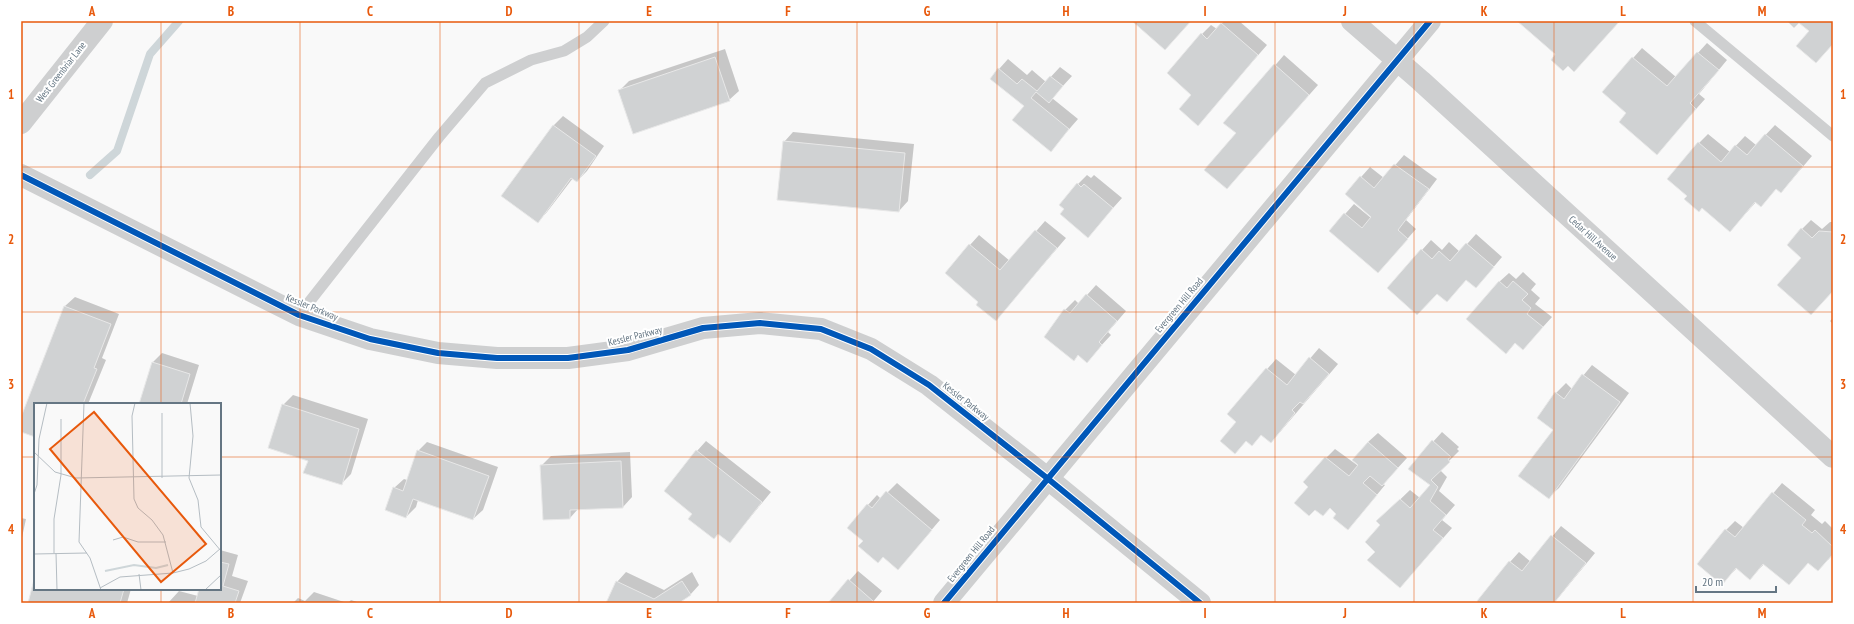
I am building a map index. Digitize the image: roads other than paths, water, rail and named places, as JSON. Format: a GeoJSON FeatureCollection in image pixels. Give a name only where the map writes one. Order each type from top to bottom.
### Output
{"type":"FeatureCollection","features":[{"type":"Feature","properties":{"kind":"street","name":"West Greenbriar Lane"},"geometry":{"type":"LineString","coordinates":[[21,123],[102,21]]}},
{"type":"Feature","properties":{"kind":"street","name":"Cedar Hill Avenue"},"geometry":{"type":"LineString","coordinates":[[1352,21],[1397,60],[1833,457]]}},
{"type":"Feature","properties":{"kind":"street","name":"Evergreen Hill Road"},"geometry":{"type":"LineString","coordinates":[[944,603],[1430,21]]}},
{"type":"Feature","properties":{"kind":"street","name":"Kessler Parkway"},"geometry":{"type":"LineString","coordinates":[[21,175],[298,315],[370,339],[438,353],[497,358],[568,358],[620,351],[703,328],[760,323],[821,329],[871,349],[929,385],[1048,478],[1200,603]]}},
{"type":"Feature","properties":{"kind":"lane"},"geometry":{"type":"LineString","coordinates":[[298,315],[439,137],[485,83],[530,60],[564,51],[587,37],[604,21]]}},
{"type":"Feature","properties":{"kind":"lane"},"geometry":{"type":"LineString","coordinates":[[1695,21],[1833,136]]}},
{"type":"Feature","properties":{"kind":"waterway"},"geometry":{"type":"LineString","coordinates":[[90,175],[117,151],[150,54],[179,21]]}}]}
